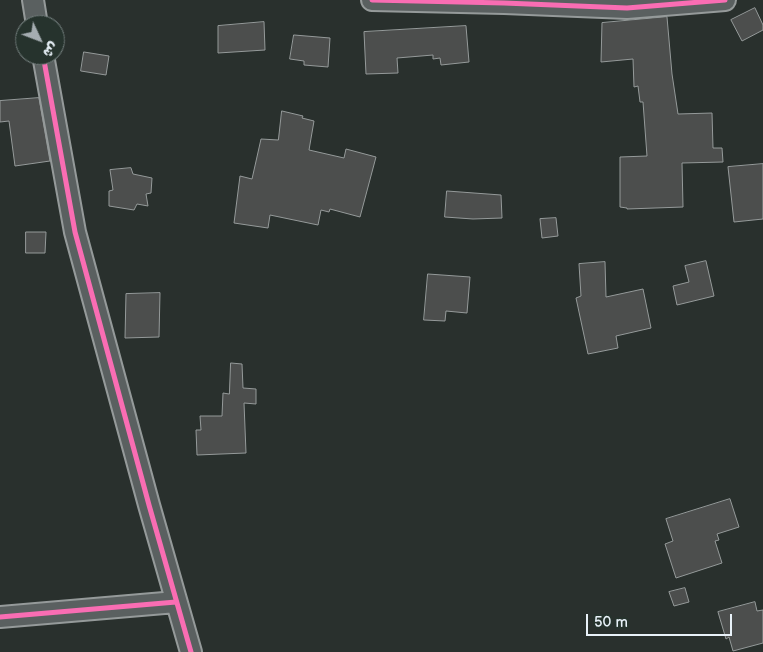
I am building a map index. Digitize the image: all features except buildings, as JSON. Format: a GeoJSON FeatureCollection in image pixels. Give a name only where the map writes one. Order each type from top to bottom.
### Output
{"type":"FeatureCollection","features":[{"type":"Feature","properties":{"kind":"street"},"geometry":{"type":"LineString","coordinates":[[33,0],[35,15]]}},
{"type":"Feature","properties":{"kind":"street"},"geometry":{"type":"LineString","coordinates":[[372,0],[627,8],[726,0]]}},
{"type":"Feature","properties":{"kind":"street"},"geometry":{"type":"LineString","coordinates":[[44,65],[75,232],[191,652]]}},
{"type":"Feature","properties":{"kind":"street"},"geometry":{"type":"LineString","coordinates":[[0,617],[176,602]]}},
{"type":"Feature","properties":{"kind":"cycle path"},"geometry":{"type":"LineString","coordinates":[[372,0],[627,8],[725,0]]}},
{"type":"Feature","properties":{"kind":"cycle path"},"geometry":{"type":"LineString","coordinates":[[45,65],[75,232],[191,652]]}},
{"type":"Feature","properties":{"kind":"cycle path"},"geometry":{"type":"LineString","coordinates":[[0,617],[176,602]]}}]}
